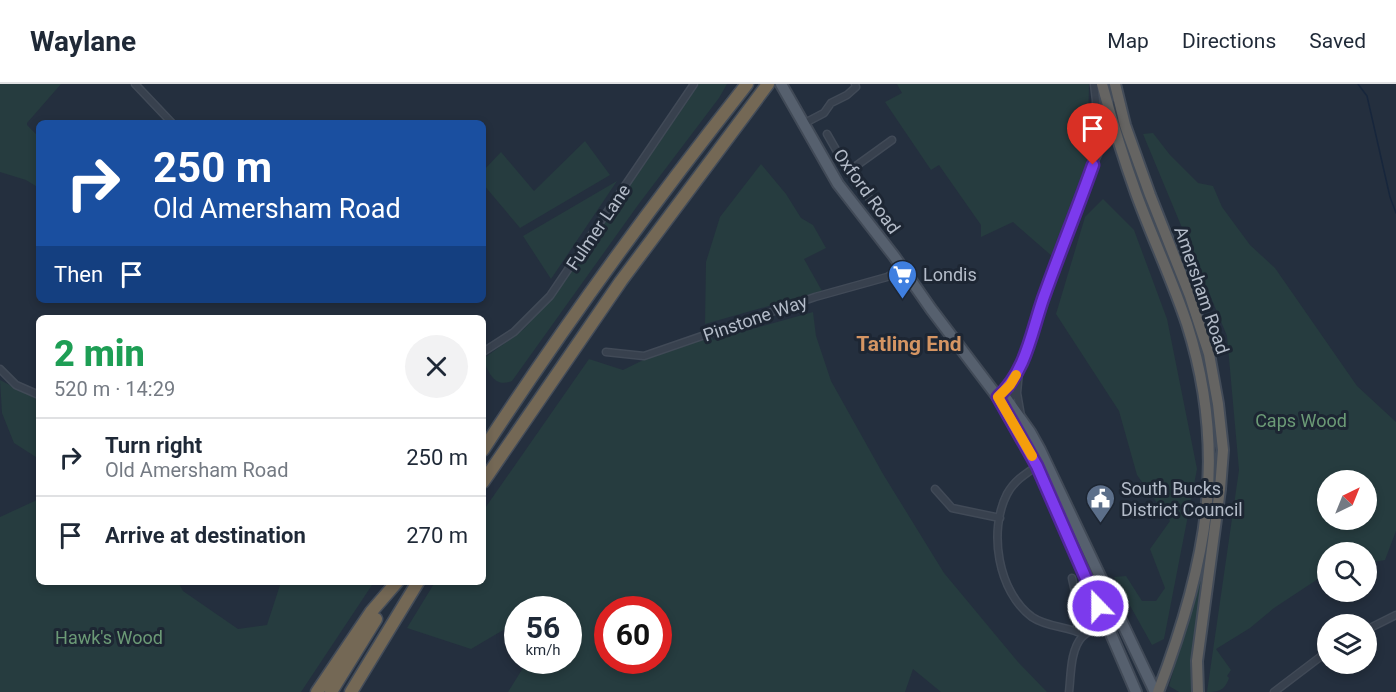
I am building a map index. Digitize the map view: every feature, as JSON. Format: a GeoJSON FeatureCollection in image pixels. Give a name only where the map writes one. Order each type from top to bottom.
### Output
{"type":"FeatureCollection","features":[{"type":"Feature","properties":{"kind":"highway"},"geometry":{"type":"LineString","coordinates":[[486,446],[605,273],[747,84]]}},
{"type":"Feature","properties":{"kind":"highway"},"geometry":{"type":"LineString","coordinates":[[486,478],[621,281],[768,84]]}},
{"type":"Feature","properties":{"kind":"highway"},"geometry":{"type":"LineString","coordinates":[[1102,84],[1135,192],[1187,325],[1197,361],[1208,430],[1210,461],[1207,516],[1197,571],[1160,692]]}},
{"type":"Feature","properties":{"kind":"highway","name":"Amersham Road"},"geometry":{"type":"LineString","coordinates":[[1115,86],[1132,146],[1190,296],[1209,354],[1218,404],[1222,450],[1220,489],[1197,661],[1197,692]]}},
{"type":"Feature","properties":{"kind":"highway"},"geometry":{"type":"LineString","coordinates":[[317,692],[371,612],[395,585]]}},
{"type":"Feature","properties":{"kind":"highway"},"geometry":{"type":"LineString","coordinates":[[331,692],[396,585]]}},
{"type":"Feature","properties":{"kind":"highway"},"geometry":{"type":"LineString","coordinates":[[351,692],[416,585]]}},
{"type":"Feature","properties":{"kind":"main road","name":"Oxford Road"},"geometry":{"type":"LineString","coordinates":[[781,84],[830,172],[931,309],[1005,398],[1041,464],[1065,527],[1136,692]]}},
{"type":"Feature","properties":{"kind":"main road"},"geometry":{"type":"LineString","coordinates":[[1005,398],[1022,420],[1041,464],[1073,517],[1119,615],[1160,692]]}},
{"type":"Feature","properties":{"kind":"main road"},"geometry":{"type":"LineString","coordinates":[[1065,527],[1073,517]]}},
{"type":"Feature","properties":{"kind":"street"},"geometry":{"type":"LineString","coordinates":[[135,84],[169,120]]}},
{"type":"Feature","properties":{"kind":"street","name":"Fulmer Lane"},"geometry":{"type":"LineString","coordinates":[[486,350],[514,332],[550,296],[694,84]]}},
{"type":"Feature","properties":{"kind":"street"},"geometry":{"type":"LineString","coordinates":[[802,124],[824,113],[831,103],[856,87],[855,84]]}},
{"type":"Feature","properties":{"kind":"street"},"geometry":{"type":"LineString","coordinates":[[1093,165],[1096,101],[1094,84]]}},
{"type":"Feature","properties":{"kind":"street"},"geometry":{"type":"LineString","coordinates":[[1005,398],[1019,371],[1093,165],[1113,123],[1116,108],[1115,86]]}},
{"type":"Feature","properties":{"kind":"street"},"geometry":{"type":"LineString","coordinates":[[827,134],[843,162],[872,202]]}},
{"type":"Feature","properties":{"kind":"street"},"geometry":{"type":"LineString","coordinates":[[849,171],[892,140]]}},
{"type":"Feature","properties":{"kind":"street"},"geometry":{"type":"LineString","coordinates":[[830,172],[843,162]]}},
{"type":"Feature","properties":{"kind":"street","name":"Pinstone Way"},"geometry":{"type":"LineString","coordinates":[[606,352],[644,356],[815,297],[886,277],[902,268]]}},
{"type":"Feature","properties":{"kind":"street"},"geometry":{"type":"LineString","coordinates":[[0,369],[16,385],[36,394]]}},
{"type":"Feature","properties":{"kind":"street"},"geometry":{"type":"LineString","coordinates":[[1005,398],[1019,371]]}},
{"type":"Feature","properties":{"kind":"street"},"geometry":{"type":"LineString","coordinates":[[1041,464],[1019,477],[1007,494],[999,518],[998,544],[1004,576],[1016,601],[1033,618],[1084,635]]}},
{"type":"Feature","properties":{"kind":"street"},"geometry":{"type":"LineString","coordinates":[[935,489],[952,508],[999,518]]}},
{"type":"Feature","properties":{"kind":"street"},"geometry":{"type":"LineString","coordinates":[[1072,578],[1078,606],[1077,632]]}},
{"type":"Feature","properties":{"kind":"street"},"geometry":{"type":"LineString","coordinates":[[1070,692],[1076,649],[1084,635],[1119,615]]}},
{"type":"Feature","properties":{"kind":"street"},"geometry":{"type":"LineString","coordinates":[[1377,624],[1396,615]]}},
{"type":"Feature","properties":{"kind":"street"},"geometry":{"type":"LineString","coordinates":[[1274,692],[1317,659]]}},
{"type":"Feature","properties":{"kind":"green space"},"geometry":{"type":"Polygon","coordinates":[[[0,84],[61,84],[27,123],[36,134],[36,186],[26,180],[0,172],[0,84]]]}},
{"type":"Feature","properties":{"kind":"green space"},"geometry":{"type":"Polygon","coordinates":[[[699,84],[727,84],[512,381],[506,383],[496,381],[486,365],[486,357],[524,329],[560,288],[699,84]]]}},
{"type":"Feature","properties":{"kind":"green space"},"geometry":{"type":"Polygon","coordinates":[[[897,84],[1089,84],[1087,171],[1053,257],[1013,222],[981,237],[981,225],[939,165],[931,170],[885,102],[902,93],[897,84]]]}},
{"type":"Feature","properties":{"kind":"green space","name":"Caps Wood"},"geometry":{"type":"Polygon","coordinates":[[[1153,133],[1170,155],[1198,183],[1213,186],[1222,207],[1250,245],[1275,268],[1357,386],[1396,422],[1396,531],[1385,560],[1377,561],[1377,542],[1317,542],[1317,580],[1274,608],[1250,628],[1216,649],[1231,670],[1227,676],[1229,678],[1226,685],[1221,690],[1207,692],[1239,470],[1227,336],[1143,134],[1153,133]]]}},
{"type":"Feature","properties":{"kind":"green space"},"geometry":{"type":"Polygon","coordinates":[[[585,141],[610,175],[520,228],[486,188],[486,168],[501,152],[534,191],[585,141]]]}},
{"type":"Feature","properties":{"kind":"green space"},"geometry":{"type":"Polygon","coordinates":[[[761,164],[786,194],[801,218],[813,225],[826,248],[804,259],[822,291],[705,324],[706,262],[720,217],[761,164]]]}},
{"type":"Feature","properties":{"kind":"green space"},"geometry":{"type":"Polygon","coordinates":[[[617,181],[551,279],[523,236],[617,181]]]}},
{"type":"Feature","properties":{"kind":"green space"},"geometry":{"type":"Polygon","coordinates":[[[1103,199],[1134,230],[1167,319],[1197,469],[1164,639],[1152,645],[1114,577],[1126,576],[1142,601],[1156,601],[1165,588],[1150,549],[1170,521],[1137,475],[1119,411],[1056,314],[1085,217],[1103,199]]]}},
{"type":"Feature","properties":{"kind":"green space"},"geometry":{"type":"Polygon","coordinates":[[[813,312],[816,336],[831,381],[883,474],[944,573],[1018,662],[1047,692],[941,692],[913,669],[905,692],[508,692],[519,674],[582,674],[582,596],[504,596],[504,630],[471,649],[407,628],[433,585],[486,585],[486,507],[589,359],[623,370],[708,328],[713,340],[813,312]]]}},
{"type":"Feature","properties":{"kind":"green space"},"geometry":{"type":"Polygon","coordinates":[[[0,380],[36,398],[36,457],[14,443],[2,413],[0,380]]]}},
{"type":"Feature","properties":{"kind":"green space","name":"Hawk's Wood"},"geometry":{"type":"Polygon","coordinates":[[[36,500],[36,585],[180,585],[183,591],[238,629],[267,625],[280,585],[372,585],[301,692],[0,692],[0,517],[36,500]]]}},
{"type":"Feature","properties":{"kind":"green space"},"geometry":{"type":"Polygon","coordinates":[[[1205,560],[1194,692],[1179,692],[1169,686],[1205,560]]]}},
{"type":"Feature","properties":{"kind":"waterway"},"geometry":{"type":"LineString","coordinates":[[1358,84],[1367,96],[1390,197],[1396,213]]}},
{"type":"Feature","properties":{"kind":"slow traffic"},"geometry":{"type":"LineString","coordinates":[[1016,375],[998,397],[1032,456]]}},
{"type":"Feature","properties":{"kind":"place","name":"Londis"},"geometry":{"type":"Point","coordinates":[902,300]}},
{"type":"Feature","properties":{"kind":"place","name":"South Bucks District Council"},"geometry":{"type":"Point","coordinates":[1100,524]}},
{"type":"Feature","properties":{"kind":"district","name":"Tatling End"},"geometry":{"type":"Point","coordinates":[909,344]}},
{"type":"Feature","properties":{"kind":"route"},"geometry":{"type":"LineString","coordinates":[[1093,165],[1019,371],[998,397],[1037,466],[1098,606]]}}]}
